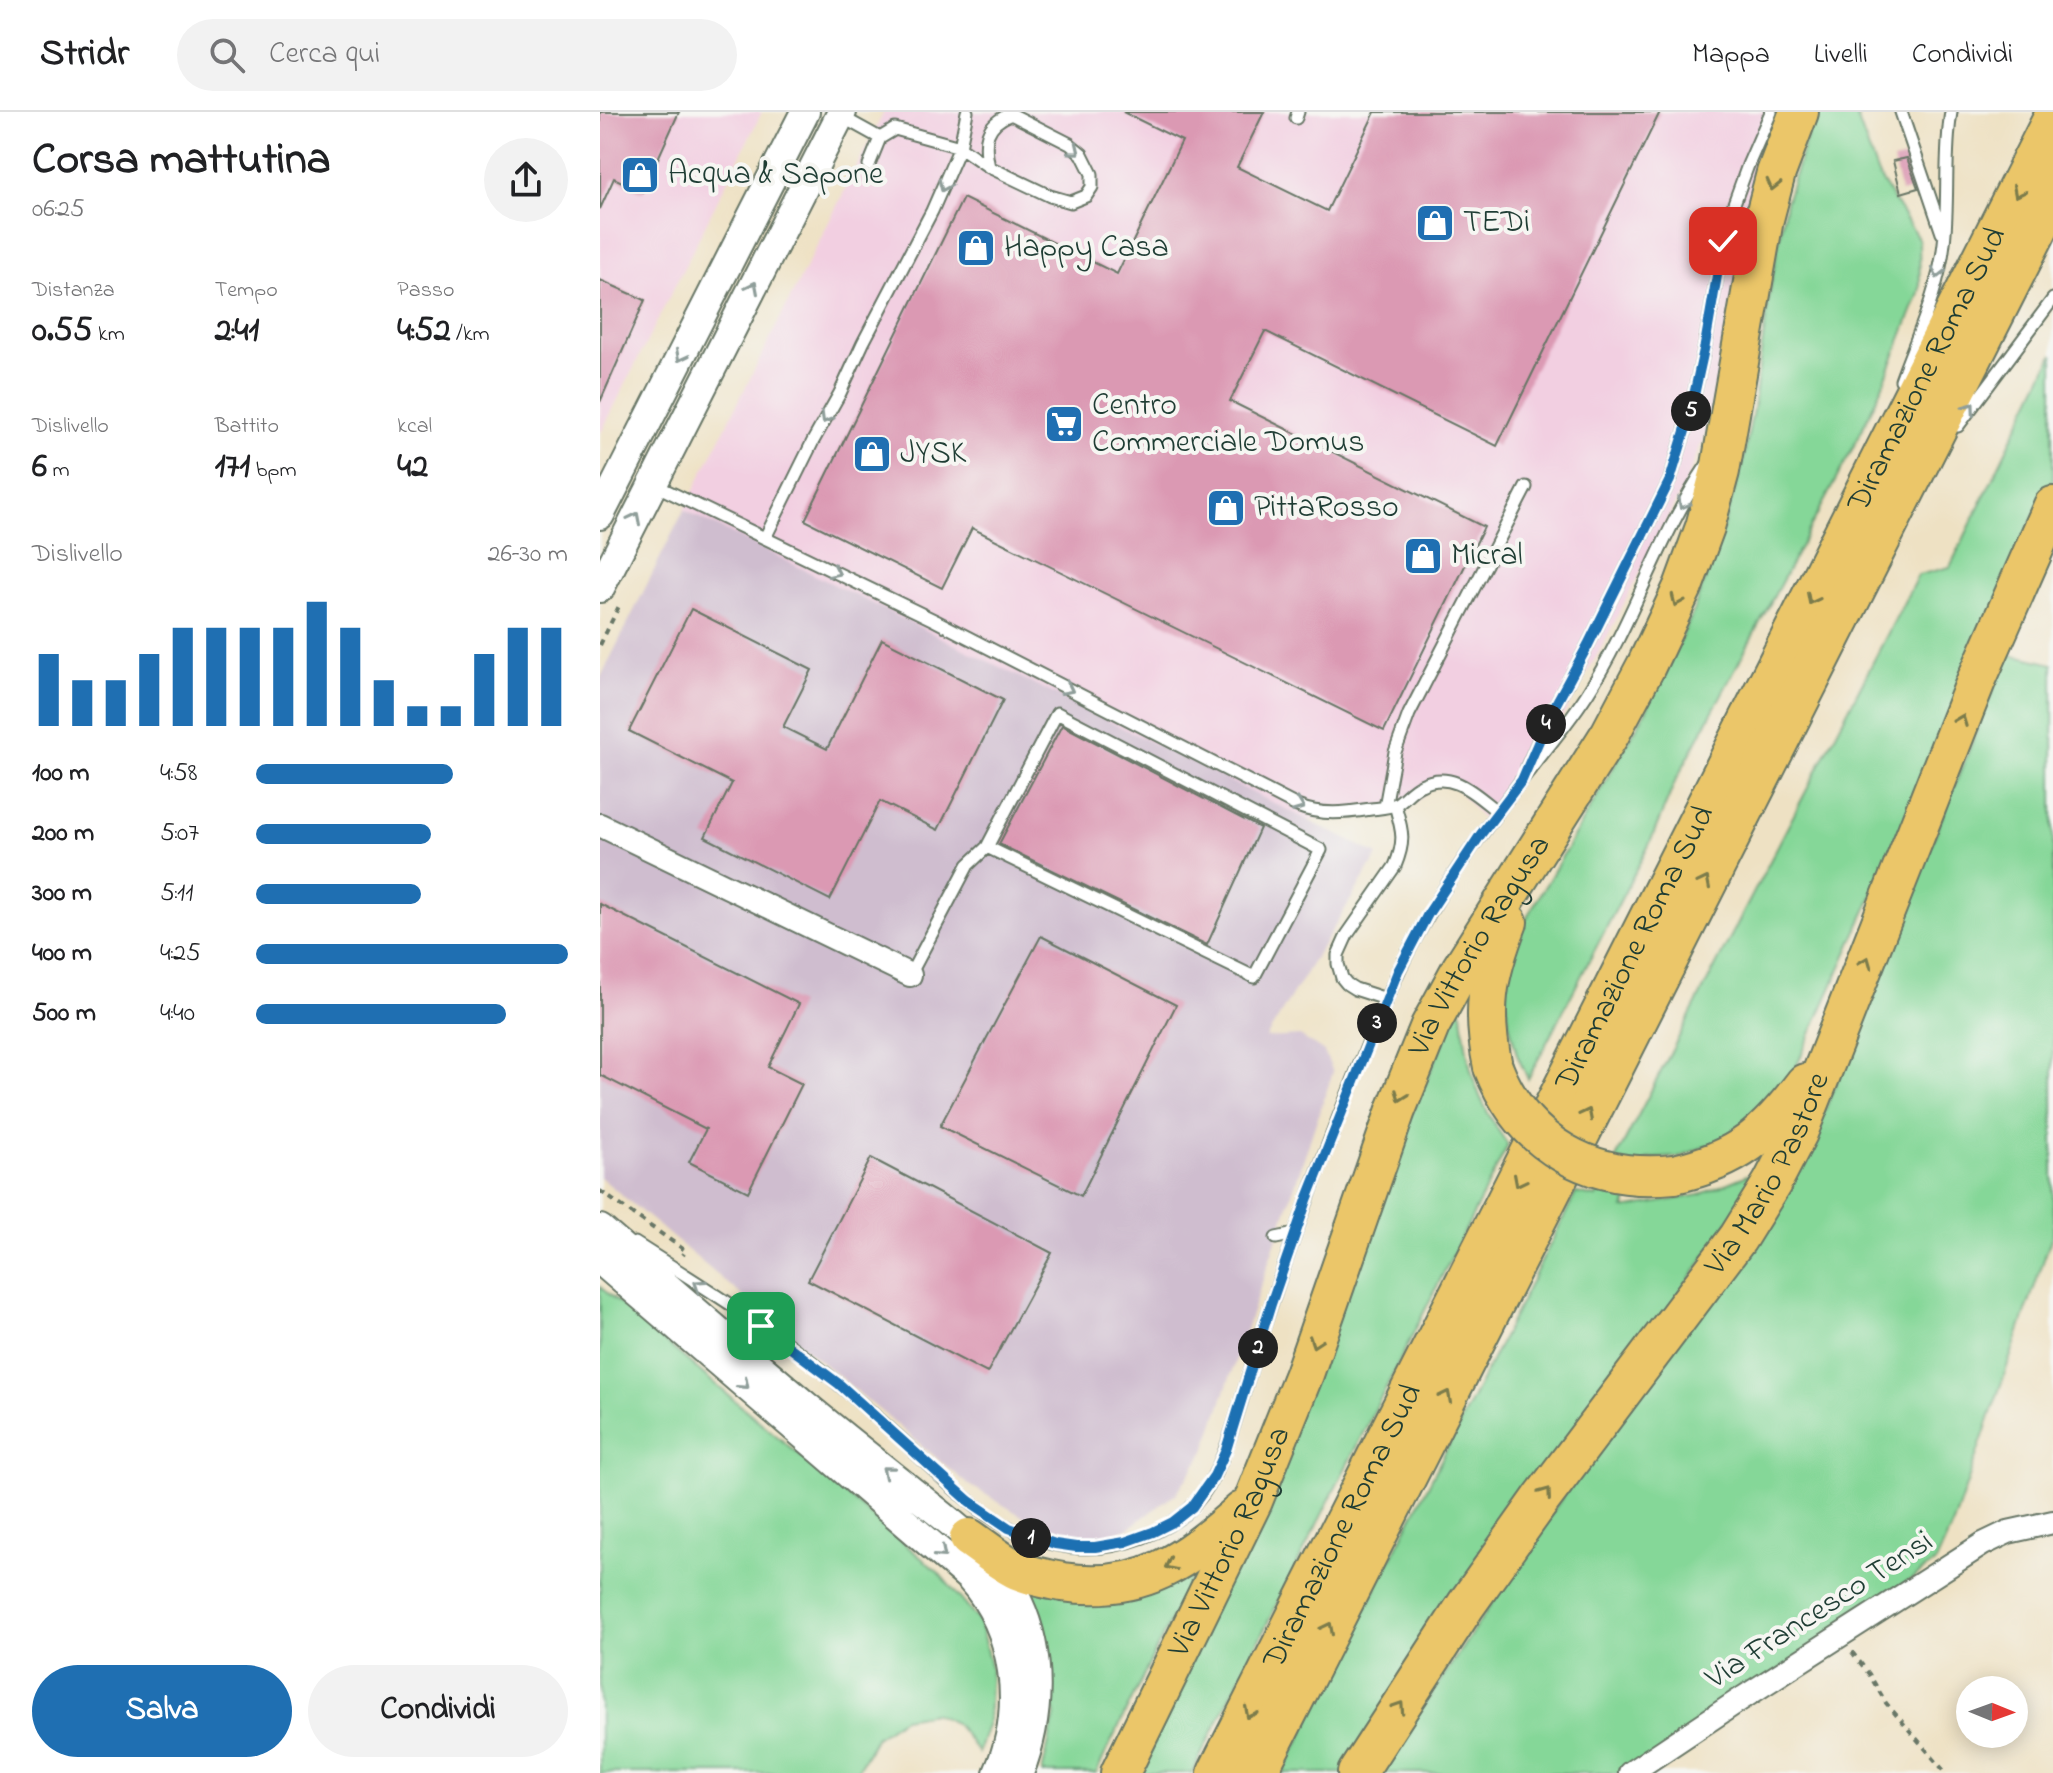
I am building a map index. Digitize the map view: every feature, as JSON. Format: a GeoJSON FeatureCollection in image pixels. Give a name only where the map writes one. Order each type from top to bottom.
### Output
{"type":"FeatureCollection","features":[{"type":"Feature","properties":{"kind":"highway","name":"Via Vittorio Ragusa"},"geometry":{"type":"LineString","coordinates":[[1120,1773],[1253,1501],[1304,1374],[1419,1050],[1461,969],[1610,734],[1668,621],[1692,563],[1718,479],[1764,219],[1776,173],[1799,112]]}},
{"type":"Feature","properties":{"kind":"highway","name":"Diramazione Roma Sud"},"geometry":{"type":"LineString","coordinates":[[1219,1773],[2053,122]]}},
{"type":"Feature","properties":{"kind":"highway","name":"Diramazione Roma Sud"},"geometry":{"type":"LineString","coordinates":[[1255,1773],[2053,195]]}},
{"type":"Feature","properties":{"kind":"highway","name":"Via Mario Pastore"},"geometry":{"type":"LineString","coordinates":[[1357,1773],[1466,1605],[1542,1498],[1716,1268],[1787,1157],[1976,681],[2053,506]]}},
{"type":"Feature","properties":{"kind":"highway"},"geometry":{"type":"LineString","coordinates":[[1543,838],[1498,948],[1489,980],[1485,1018],[1493,1067],[1501,1088],[1521,1118],[1573,1159],[1593,1168],[1643,1176],[1674,1174],[1720,1161],[1773,1123],[1805,1083],[1846,1011]]}},
{"type":"Feature","properties":{"kind":"highway"},"geometry":{"type":"LineString","coordinates":[[969,1538],[1020,1571],[1076,1584],[1113,1583],[1154,1573],[1187,1557],[1253,1501]]}},
{"type":"Feature","properties":{"kind":"street"},"geometry":{"type":"LineString","coordinates":[[600,515],[805,112]]}},
{"type":"Feature","properties":{"kind":"street"},"geometry":{"type":"LineString","coordinates":[[600,588],[841,114]]}},
{"type":"Feature","properties":{"kind":"street"},"geometry":{"type":"LineString","coordinates":[[600,825],[910,975]]}},
{"type":"Feature","properties":{"kind":"street"},"geometry":{"type":"LineString","coordinates":[[600,1229],[806,1406],[969,1538],[1002,1574],[1018,1601],[1028,1629],[1035,1668],[1035,1709],[1028,1748],[1019,1773]]}},
{"type":"Feature","properties":{"kind":"street"},"geometry":{"type":"LineString","coordinates":[[600,1260],[970,1578],[984,1594],[1002,1630],[1013,1678],[1012,1727],[998,1773]]}},
{"type":"Feature","properties":{"kind":"street","name":"Via Francesco Tensi"},"geometry":{"type":"LineString","coordinates":[[1630,1773],[1983,1544],[2008,1532],[2053,1522]]}},
{"type":"Feature","properties":{"kind":"lane"},"geometry":{"type":"LineString","coordinates":[[765,538],[920,236],[960,147],[967,112]]}},
{"type":"Feature","properties":{"kind":"lane"},"geometry":{"type":"LineString","coordinates":[[1522,780],[1551,713],[1670,480],[1689,418],[1732,209],[1771,112]]}},
{"type":"Feature","properties":{"kind":"lane"},"geometry":{"type":"LineString","coordinates":[[1901,112],[1945,240]]}},
{"type":"Feature","properties":{"kind":"lane"},"geometry":{"type":"LineString","coordinates":[[1895,397],[1937,281],[1945,240],[1951,112]]}},
{"type":"Feature","properties":{"kind":"lane"},"geometry":{"type":"LineString","coordinates":[[869,165],[880,138],[895,129],[960,147],[989,167],[1035,190],[1071,202],[1086,196],[1092,187],[1092,174],[1082,154],[1070,144],[1009,113],[993,123],[988,133],[986,155],[989,167]]}},
{"type":"Feature","properties":{"kind":"lane"},"geometry":{"type":"LineString","coordinates":[[841,114],[880,138]]}},
{"type":"Feature","properties":{"kind":"lane"},"geometry":{"type":"LineString","coordinates":[[1952,434],[2053,299]]}},
{"type":"Feature","properties":{"kind":"lane"},"geometry":{"type":"LineString","coordinates":[[600,1220],[802,1355],[857,1399],[980,1510],[1009,1528],[1055,1544],[1095,1547],[1125,1542],[1173,1522],[1200,1497],[1226,1450],[1295,1234],[1398,971],[1428,914],[1498,812],[1590,690],[1633,610],[1682,505],[1725,438]]}},
{"type":"Feature","properties":{"kind":"lane"},"geometry":{"type":"LineString","coordinates":[[1842,540],[1879,440]]}},
{"type":"Feature","properties":{"kind":"lane"},"geometry":{"type":"LineString","coordinates":[[1840,617],[1908,497],[1932,462]]}},
{"type":"Feature","properties":{"kind":"lane"},"geometry":{"type":"LineString","coordinates":[[653,484],[936,621],[1297,806],[1336,814],[1390,806],[1421,784],[1448,780],[1469,789],[1498,812]]}},
{"type":"Feature","properties":{"kind":"lane"},"geometry":{"type":"LineString","coordinates":[[1386,999],[1347,984],[1342,978],[1338,955],[1347,935],[1401,853],[1403,829],[1390,806],[1395,752],[1409,714],[1526,487]]}},
{"type":"Feature","properties":{"kind":"lane"},"geometry":{"type":"LineString","coordinates":[[910,975],[968,865],[987,847],[1057,713],[1321,850],[1254,977],[987,847]]}},
{"type":"Feature","properties":{"kind":"lane"},"geometry":{"type":"LineString","coordinates":[[1276,1238],[1295,1234]]}},
{"type":"Feature","properties":{"kind":"path"},"geometry":{"type":"LineString","coordinates":[[600,1191],[686,1251]]}},
{"type":"Feature","properties":{"kind":"path"},"geometry":{"type":"LineString","coordinates":[[1840,1635],[1886,1703],[1946,1773]]}},
{"type":"Feature","properties":{"kind":"shaded area"},"geometry":{"type":"Polygon","coordinates":[[[600,112],[762,112],[600,435],[600,112]]]}},
{"type":"Feature","properties":{"kind":"shaded area"},"geometry":{"type":"Polygon","coordinates":[[[884,112],[1782,112],[1713,414],[1686,482],[1562,718],[1483,820],[1457,789],[1440,785],[1429,790],[1418,801],[1304,821],[684,510],[884,112]]]}},
{"type":"Feature","properties":{"kind":"shaded area"},"geometry":{"type":"Polygon","coordinates":[[[684,510],[1378,855],[1266,1038],[1300,1036],[1324,1052],[1333,1072],[1205,1451],[1176,1494],[1127,1529],[1099,1538],[1049,1532],[968,1484],[600,1177],[600,679],[684,510]]]}},
{"type":"Feature","properties":{"kind":"green space"},"geometry":{"type":"Polygon","coordinates":[[[1815,112],[1855,112],[1878,175],[1919,240],[1918,296],[1857,440],[1675,782],[1649,845],[1528,1079],[1517,1055],[1506,1000],[1506,987],[1522,926],[1645,713],[1690,619],[1714,556],[1742,467],[1786,202],[1815,112]]]}},
{"type":"Feature","properties":{"kind":"green space"},"geometry":{"type":"Polygon","coordinates":[[[2053,354],[2053,479],[2037,508],[1918,793],[1790,1081],[1751,1129],[1678,1157],[1647,1159],[1624,1209],[1699,1195],[1762,1169],[1714,1244],[1344,1773],[1283,1773],[1576,1193],[1596,1197],[1918,575],[1950,567],[2053,354]]]}},
{"type":"Feature","properties":{"kind":"green space"},"geometry":{"type":"Polygon","coordinates":[[[2007,655],[2053,664],[2053,1233],[1953,1524],[1936,1562],[1629,1773],[1379,1773],[1591,1454],[1805,1160],[2007,655]]]}},
{"type":"Feature","properties":{"kind":"green space"},"geometry":{"type":"Polygon","coordinates":[[[1459,1007],[1474,1082],[1488,1113],[1508,1145],[1192,1773],[1135,1773],[1396,1149],[1459,1007]]]}},
{"type":"Feature","properties":{"kind":"green space"},"geometry":{"type":"Polygon","coordinates":[[[600,1287],[938,1572],[979,1621],[991,1668],[988,1722],[978,1753],[955,1723],[933,1713],[903,1718],[876,1737],[856,1773],[600,1773],[600,1287]]]}},
{"type":"Feature","properties":{"kind":"green space"},"geometry":{"type":"Polygon","coordinates":[[[1197,1566],[1096,1773],[1042,1773],[1055,1715],[1049,1659],[1030,1584],[1197,1566]]]}},
{"type":"Feature","properties":{"kind":"building"},"geometry":{"type":"Polygon","coordinates":[[[600,112],[679,112],[643,192],[614,178],[600,209],[600,112]]]}},
{"type":"Feature","properties":{"kind":"building","name":"Centro Commerciale Domus"},"geometry":{"type":"Polygon","coordinates":[[[1123,112],[1264,112],[1237,167],[1327,211],[1375,112],[1660,112],[1497,446],[1265,331],[1230,401],[1484,527],[1384,731],[972,528],[942,588],[805,520],[963,198],[1117,274],[1182,141],[1123,112]]]}},
{"type":"Feature","properties":{"kind":"building"},"geometry":{"type":"Polygon","coordinates":[[[1907,158],[1918,188],[1901,193],[1893,161],[1907,158]]]}},
{"type":"Feature","properties":{"kind":"building"},"geometry":{"type":"Polygon","coordinates":[[[600,280],[645,300],[600,402],[600,280]]]}},
{"type":"Feature","properties":{"kind":"building"},"geometry":{"type":"Polygon","coordinates":[[[691,609],[812,670],[783,727],[827,749],[882,639],[1003,700],[938,830],[880,801],[830,900],[705,837],[732,783],[629,731],[691,609]]]}},
{"type":"Feature","properties":{"kind":"building"},"geometry":{"type":"Polygon","coordinates":[[[1062,725],[1260,828],[1207,945],[999,844],[1062,725]]]}},
{"type":"Feature","properties":{"kind":"building"},"geometry":{"type":"Polygon","coordinates":[[[600,904],[799,1004],[768,1067],[802,1084],[748,1192],[689,1162],[706,1129],[600,1075],[600,904]]]}},
{"type":"Feature","properties":{"kind":"building"},"geometry":{"type":"Polygon","coordinates":[[[1041,936],[1176,1005],[1081,1196],[940,1126],[1041,936]]]}},
{"type":"Feature","properties":{"kind":"building"},"geometry":{"type":"Polygon","coordinates":[[[871,1158],[1052,1253],[987,1373],[808,1280],[871,1158]]]}},
{"type":"Feature","properties":{"kind":"place","name":"Acqua & Sapone"},"geometry":{"type":"Point","coordinates":[640,175]}},
{"type":"Feature","properties":{"kind":"place","name":"TEDi"},"geometry":{"type":"Point","coordinates":[1435,223]}},
{"type":"Feature","properties":{"kind":"place","name":"Happy Casa"},"geometry":{"type":"Point","coordinates":[976,248]}},
{"type":"Feature","properties":{"kind":"place","name":"Centro Commerciale Domus"},"geometry":{"type":"Point","coordinates":[1064,424]}},
{"type":"Feature","properties":{"kind":"place","name":"JYSK"},"geometry":{"type":"Point","coordinates":[872,454]}},
{"type":"Feature","properties":{"kind":"place","name":"PittaRosso"},"geometry":{"type":"Point","coordinates":[1226,508]}},
{"type":"Feature","properties":{"kind":"place","name":"Micral"},"geometry":{"type":"Point","coordinates":[1423,556]}},
{"type":"Feature","properties":{"kind":"route"},"geometry":{"type":"LineString","coordinates":[[761,1326],[857,1399],[955,1490],[1009,1528],[1055,1544],[1095,1547],[1125,1542],[1153,1532],[1192,1507],[1214,1476],[1226,1450],[1307,1200],[1398,971],[1428,914],[1481,834],[1522,780],[1551,713],[1670,480],[1689,418],[1723,241]]}}]}
